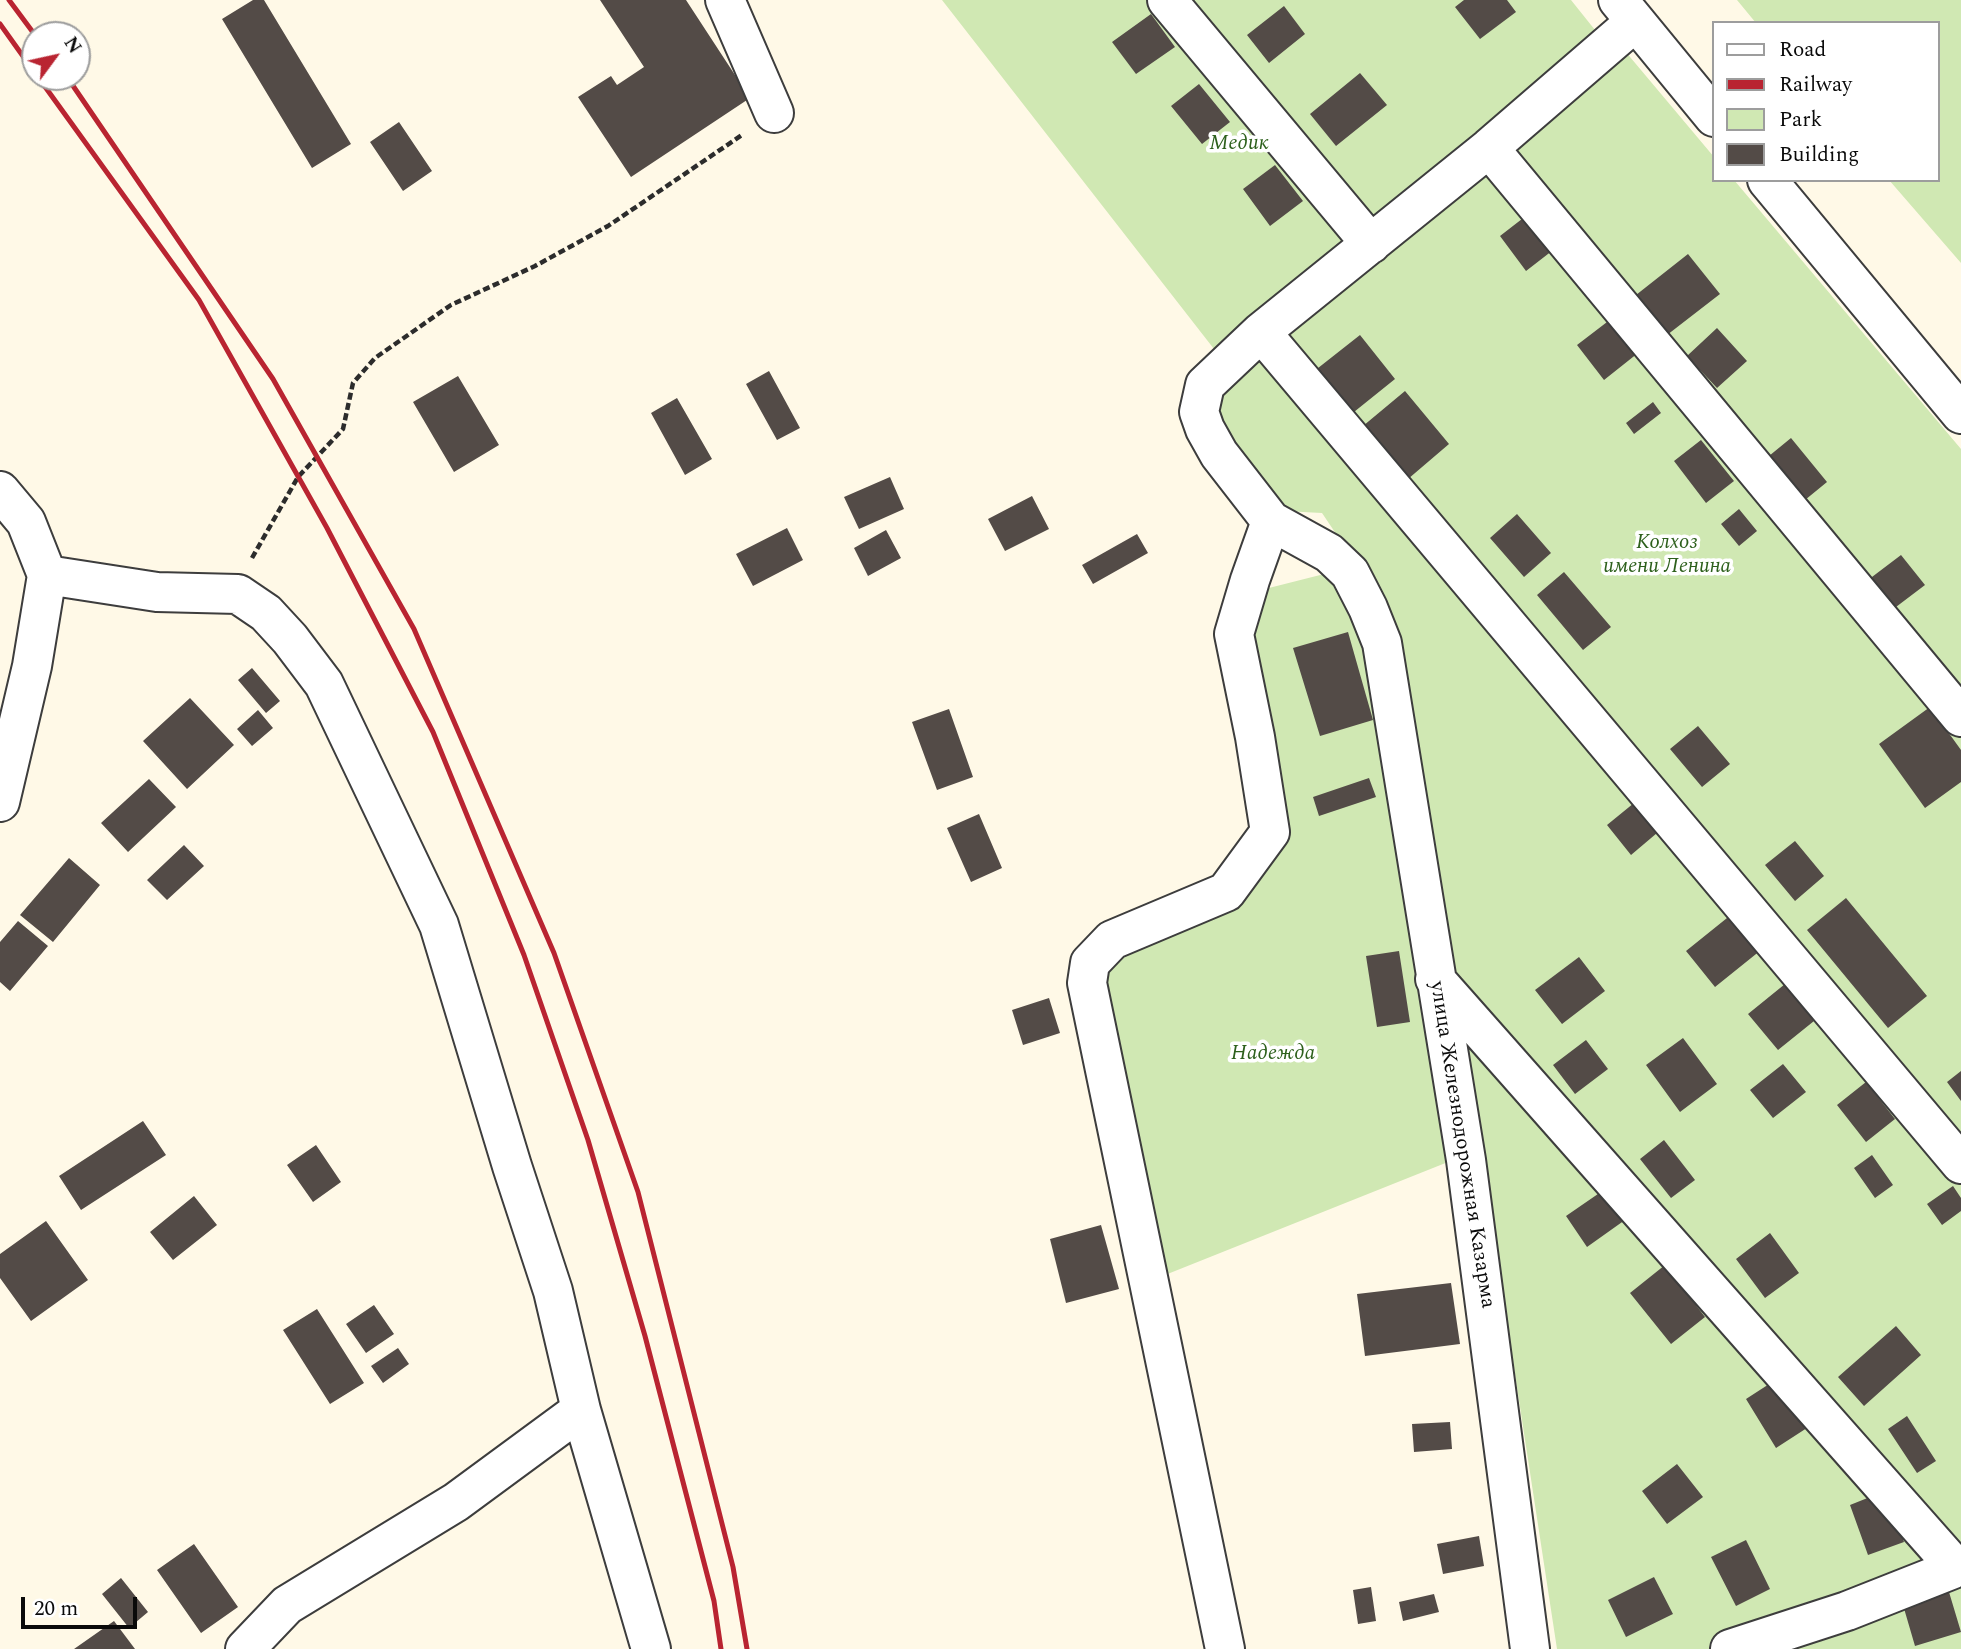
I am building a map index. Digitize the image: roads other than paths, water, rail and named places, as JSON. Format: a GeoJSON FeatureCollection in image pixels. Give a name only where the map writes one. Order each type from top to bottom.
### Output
{"type":"FeatureCollection","features":[{"type":"Feature","properties":{"kind":"street"},"geometry":{"type":"LineString","coordinates":[[725,0],[774,113]]}},
{"type":"Feature","properties":{"kind":"street"},"geometry":{"type":"LineString","coordinates":[[1167,0],[1371,244]]}},
{"type":"Feature","properties":{"kind":"street"},"geometry":{"type":"LineString","coordinates":[[1225,1649],[1087,983],[1090,963],[1112,940],[1226,892],[1270,832],[1255,737],[1234,634],[1271,522],[1219,454],[1205,429],[1199,412],[1205,386],[1261,332],[1489,148],[1627,11],[1713,116]]}},
{"type":"Feature","properties":{"kind":"street"},"geometry":{"type":"LineString","coordinates":[[1489,148],[1961,717]]}},
{"type":"Feature","properties":{"kind":"street"},"geometry":{"type":"LineString","coordinates":[[1769,182],[1961,414]]}},
{"type":"Feature","properties":{"kind":"street"},"geometry":{"type":"LineString","coordinates":[[1261,332],[1961,1164]]}},
{"type":"Feature","properties":{"kind":"street"},"geometry":{"type":"LineString","coordinates":[[0,491],[26,522],[47,575],[32,666],[0,802]]}},
{"type":"Feature","properties":{"kind":"street","name":"улица Железнодорожная Казарма"},"geometry":{"type":"LineString","coordinates":[[1271,522],[1329,553],[1350,573],[1382,643],[1466,1160],[1530,1649]]}},
{"type":"Feature","properties":{"kind":"street"},"geometry":{"type":"LineString","coordinates":[[47,575],[157,592],[239,594],[266,613],[290,639],[324,684],[439,925],[553,1291],[581,1410],[651,1649]]}},
{"type":"Feature","properties":{"kind":"street"},"geometry":{"type":"LineString","coordinates":[[1435,979],[1959,1567],[1847,1611],[1730,1649]]}},
{"type":"Feature","properties":{"kind":"street"},"geometry":{"type":"LineString","coordinates":[[245,1649],[287,1605],[456,1502],[581,1410]]}},
{"type":"Feature","properties":{"kind":"railway"},"geometry":{"type":"LineString","coordinates":[[9,0],[25,21]]}},
{"type":"Feature","properties":{"kind":"railway"},"geometry":{"type":"LineString","coordinates":[[0,24],[21,53]]}},
{"type":"Feature","properties":{"kind":"railway"},"geometry":{"type":"LineString","coordinates":[[48,91],[199,300],[327,528],[433,732],[524,955],[588,1140],[645,1336],[714,1601],[721,1649]]}},
{"type":"Feature","properties":{"kind":"railway"},"geometry":{"type":"LineString","coordinates":[[77,91],[273,379],[414,629],[554,953],[638,1192],[733,1567],[747,1649]]}},
{"type":"Feature","properties":{"kind":"park label","name":"Медик"},"geometry":{"type":"Point","coordinates":[1239,145]}},
{"type":"Feature","properties":{"kind":"park label","name":"Колхоз имени Ленина"},"geometry":{"type":"Point","coordinates":[1667,556]}},
{"type":"Feature","properties":{"kind":"park label","name":"Надежда"},"geometry":{"type":"Point","coordinates":[1273,1055]}}]}
